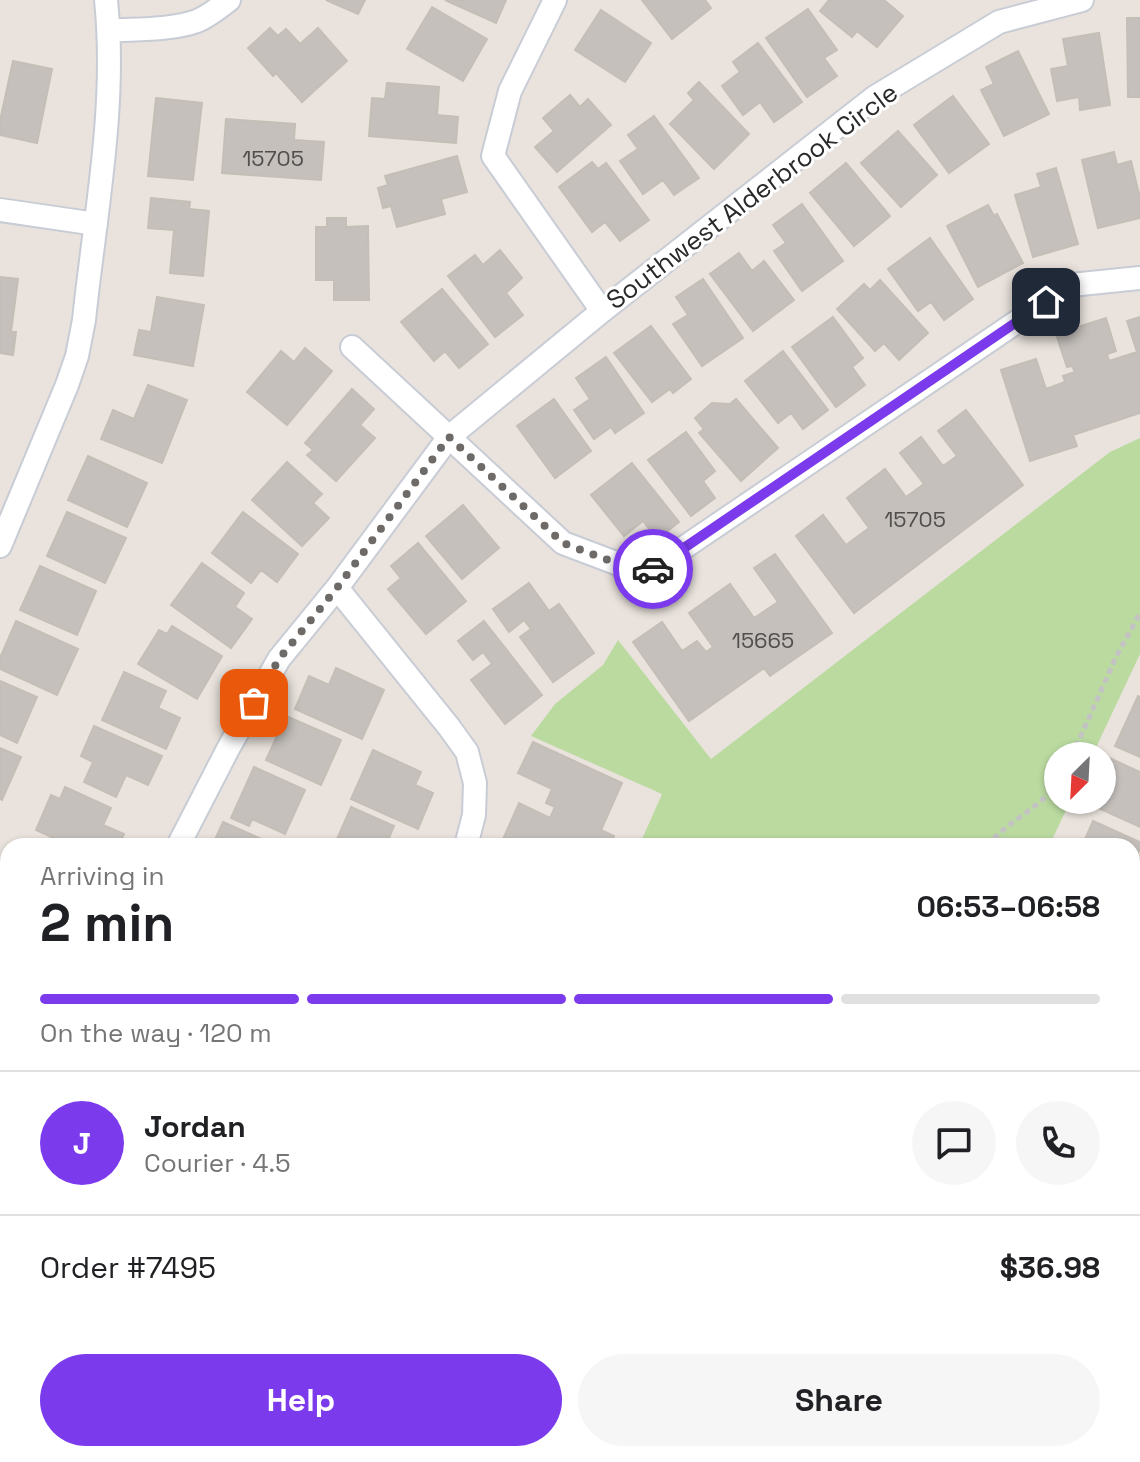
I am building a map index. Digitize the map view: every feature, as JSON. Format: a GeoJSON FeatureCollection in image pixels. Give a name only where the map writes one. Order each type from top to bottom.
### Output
{"type":"FeatureCollection","features":[{"type":"Feature","properties":{"kind":"street"},"geometry":{"type":"LineString","coordinates":[[0,543],[77,356],[96,224],[110,75],[106,0]]}},
{"type":"Feature","properties":{"kind":"street"},"geometry":{"type":"LineString","coordinates":[[109,31],[160,28],[196,21],[229,0]]}},
{"type":"Feature","properties":{"kind":"street"},"geometry":{"type":"LineString","coordinates":[[555,0],[510,91],[493,156],[602,311]]}},
{"type":"Feature","properties":{"kind":"street","name":"Southwest Alderbrook Circle"},"geometry":{"type":"LineString","coordinates":[[182,838],[279,659],[337,588],[449,437],[602,311],[875,97],[999,22],[1082,0]]}},
{"type":"Feature","properties":{"kind":"street"},"geometry":{"type":"LineString","coordinates":[[0,210],[96,224]]}},
{"type":"Feature","properties":{"kind":"street"},"geometry":{"type":"LineString","coordinates":[[352,347],[563,543],[645,574],[1071,285],[1140,278]]}},
{"type":"Feature","properties":{"kind":"street"},"geometry":{"type":"LineString","coordinates":[[337,588],[467,752],[475,783],[474,815],[468,838]]}},
{"type":"Feature","properties":{"kind":"path"},"geometry":{"type":"LineString","coordinates":[[1078,742],[1116,657],[1140,613]]}},
{"type":"Feature","properties":{"kind":"path"},"geometry":{"type":"LineString","coordinates":[[993,838],[1044,799]]}},
{"type":"Feature","properties":{"kind":"green space"},"geometry":{"type":"Polygon","coordinates":[[[1140,438],[1140,654],[1099,742],[1044,742],[1044,814],[1064,814],[1053,838],[643,838],[662,794],[531,736],[555,704],[603,665],[618,640],[711,759],[1110,452],[1140,438]]]}},
{"type":"Feature","properties":{"kind":"building"},"geometry":{"type":"Polygon","coordinates":[[[326,0],[365,0],[358,14],[326,0]]]}},
{"type":"Feature","properties":{"kind":"building"},"geometry":{"type":"Polygon","coordinates":[[[445,0],[506,0],[496,23],[445,0]]]}},
{"type":"Feature","properties":{"kind":"building"},"geometry":{"type":"Polygon","coordinates":[[[642,0],[705,0],[711,8],[672,39],[642,0]]]}},
{"type":"Feature","properties":{"kind":"building"},"geometry":{"type":"Polygon","coordinates":[[[829,0],[884,0],[903,16],[877,47],[857,31],[852,37],[820,11],[829,0]]]}},
{"type":"Feature","properties":{"kind":"building"},"geometry":{"type":"Polygon","coordinates":[[[432,7],[487,39],[463,81],[407,49],[432,7]]]}},
{"type":"Feature","properties":{"kind":"building"},"geometry":{"type":"Polygon","coordinates":[[[808,9],[837,50],[824,58],[837,76],[807,97],[766,38],[808,9]]]}},
{"type":"Feature","properties":{"kind":"building"},"geometry":{"type":"Polygon","coordinates":[[[601,10],[651,43],[625,82],[575,50],[601,10]]]}},
{"type":"Feature","properties":{"kind":"building"},"geometry":{"type":"Polygon","coordinates":[[[1127,18],[1140,18],[1140,97],[1128,97],[1127,18]]]}},
{"type":"Feature","properties":{"kind":"building"},"geometry":{"type":"Polygon","coordinates":[[[270,28],[278,36],[286,29],[300,44],[318,28],[347,61],[302,102],[248,48],[270,28]]]}},
{"type":"Feature","properties":{"kind":"building"},"geometry":{"type":"Polygon","coordinates":[[[1099,33],[1110,105],[1080,110],[1079,97],[1057,101],[1051,69],[1068,66],[1063,39],[1099,33]]]}},
{"type":"Feature","properties":{"kind":"building"},"geometry":{"type":"Polygon","coordinates":[[[758,43],[802,102],[774,122],[760,102],[743,115],[722,86],[740,72],[733,62],[758,43]]]}},
{"type":"Feature","properties":{"kind":"building"},"geometry":{"type":"Polygon","coordinates":[[[1018,51],[1049,114],[1004,136],[981,90],[994,84],[986,67],[1018,51]]]}},
{"type":"Feature","properties":{"kind":"building"},"geometry":{"type":"Polygon","coordinates":[[[13,61],[52,69],[37,143],[0,135],[0,121],[13,61]]]}},
{"type":"Feature","properties":{"kind":"building"},"geometry":{"type":"Polygon","coordinates":[[[699,82],[749,134],[714,169],[670,124],[694,100],[688,93],[699,82]]]}},
{"type":"Feature","properties":{"kind":"building"},"geometry":{"type":"Polygon","coordinates":[[[387,83],[439,87],[437,115],[458,117],[456,143],[369,136],[372,98],[385,99],[387,83]]]}},
{"type":"Feature","properties":{"kind":"building"},"geometry":{"type":"Polygon","coordinates":[[[570,95],[580,107],[588,99],[611,125],[557,172],[535,147],[554,131],[543,118],[570,95]]]}},
{"type":"Feature","properties":{"kind":"building"},"geometry":{"type":"Polygon","coordinates":[[[953,96],[989,144],[949,173],[914,125],[953,96]]]}},
{"type":"Feature","properties":{"kind":"building"},"geometry":{"type":"Polygon","coordinates":[[[156,98],[202,103],[193,180],[148,176],[156,98]]]}},
{"type":"Feature","properties":{"kind":"building"},"geometry":{"type":"Polygon","coordinates":[[[654,116],[699,178],[674,195],[663,180],[643,194],[620,161],[638,149],[628,135],[654,116]]]}},
{"type":"Feature","properties":{"kind":"building"},"geometry":{"type":"Polygon","coordinates":[[[226,119],[295,124],[294,140],[324,142],[321,180],[222,173],[226,119]]]}},
{"type":"Feature","properties":{"kind":"building"},"geometry":{"type":"Polygon","coordinates":[[[898,131],[937,175],[901,207],[861,163],[898,131]]]}},
{"type":"Feature","properties":{"kind":"building"},"geometry":{"type":"Polygon","coordinates":[[[1114,152],[1117,165],[1131,161],[1140,198],[1140,218],[1098,228],[1082,160],[1114,152]]]}},
{"type":"Feature","properties":{"kind":"building"},"geometry":{"type":"Polygon","coordinates":[[[457,156],[467,192],[441,199],[445,214],[397,227],[391,206],[383,208],[378,188],[388,185],[385,176],[457,156]]]}},
{"type":"Feature","properties":{"kind":"building"},"geometry":{"type":"Polygon","coordinates":[[[592,162],[598,169],[606,163],[649,220],[620,241],[605,222],[592,232],[559,187],[592,162]]]}},
{"type":"Feature","properties":{"kind":"building"},"geometry":{"type":"Polygon","coordinates":[[[846,163],[890,216],[854,246],[810,193],[846,163]]]}},
{"type":"Feature","properties":{"kind":"building"},"geometry":{"type":"Polygon","coordinates":[[[1056,168],[1078,244],[1033,257],[1015,195],[1041,187],[1037,174],[1056,168]]]}},
{"type":"Feature","properties":{"kind":"building"},"geometry":{"type":"Polygon","coordinates":[[[151,198],[190,202],[189,209],[209,211],[203,276],[170,273],[174,230],[148,228],[151,198]]]}},
{"type":"Feature","properties":{"kind":"building"},"geometry":{"type":"Polygon","coordinates":[[[802,204],[843,261],[802,291],[774,251],[786,243],[773,225],[802,204]]]}},
{"type":"Feature","properties":{"kind":"building"},"geometry":{"type":"Polygon","coordinates":[[[988,205],[994,216],[997,214],[1023,263],[978,287],[947,226],[988,205]]]}},
{"type":"Feature","properties":{"kind":"building"},"geometry":{"type":"Polygon","coordinates":[[[327,218],[346,218],[346,227],[368,226],[369,300],[334,300],[334,280],[316,280],[316,227],[327,227],[327,218]]]}},
{"type":"Feature","properties":{"kind":"building"},"geometry":{"type":"Polygon","coordinates":[[[930,238],[973,299],[944,320],[931,302],[918,311],[888,269],[930,238]]]}},
{"type":"Feature","properties":{"kind":"building"},"geometry":{"type":"Polygon","coordinates":[[[500,250],[522,278],[506,293],[523,315],[495,337],[448,276],[475,255],[483,265],[500,250]]]}},
{"type":"Feature","properties":{"kind":"building"},"geometry":{"type":"Polygon","coordinates":[[[739,253],[752,271],[764,261],[794,300],[753,331],[710,274],[739,253]]]}},
{"type":"Feature","properties":{"kind":"building"},"geometry":{"type":"Polygon","coordinates":[[[0,277],[18,279],[11,332],[16,332],[13,355],[0,353],[0,277]]]}},
{"type":"Feature","properties":{"kind":"building"},"geometry":{"type":"Polygon","coordinates":[[[703,279],[743,338],[702,366],[673,324],[688,315],[676,297],[703,279]]]}},
{"type":"Feature","properties":{"kind":"building"},"geometry":{"type":"Polygon","coordinates":[[[880,280],[928,333],[899,360],[884,343],[875,351],[837,309],[864,284],[870,290],[880,280]]]}},
{"type":"Feature","properties":{"kind":"building"},"geometry":{"type":"Polygon","coordinates":[[[442,289],[488,344],[459,368],[445,351],[434,361],[401,322],[442,289]]]}},
{"type":"Feature","properties":{"kind":"building"},"geometry":{"type":"Polygon","coordinates":[[[157,297],[204,305],[193,366],[134,355],[139,330],[151,332],[157,297]]]}},
{"type":"Feature","properties":{"kind":"building"},"geometry":{"type":"Polygon","coordinates":[[[833,317],[863,358],[852,367],[865,385],[836,407],[792,347],[833,317]]]}},
{"type":"Feature","properties":{"kind":"building"},"geometry":{"type":"Polygon","coordinates":[[[1140,317],[1140,413],[1073,435],[1077,446],[1030,461],[1001,370],[1036,359],[1046,389],[1065,382],[1063,376],[1075,372],[1072,366],[1067,367],[1056,334],[1106,318],[1116,351],[1107,354],[1109,361],[1137,352],[1127,321],[1140,317]]]}},
{"type":"Feature","properties":{"kind":"building"},"geometry":{"type":"Polygon","coordinates":[[[651,326],[691,379],[673,393],[670,389],[652,402],[614,353],[651,326]]]}},
{"type":"Feature","properties":{"kind":"building"},"geometry":{"type":"Polygon","coordinates":[[[305,348],[332,371],[287,425],[247,392],[281,351],[294,362],[305,348]]]}},
{"type":"Feature","properties":{"kind":"building"},"geometry":{"type":"Polygon","coordinates":[[[783,351],[828,410],[803,429],[791,413],[778,423],[745,381],[783,351]]]}},
{"type":"Feature","properties":{"kind":"building"},"geometry":{"type":"Polygon","coordinates":[[[606,357],[644,413],[615,433],[611,427],[594,439],[574,410],[590,399],[576,378],[606,357]]]}},
{"type":"Feature","properties":{"kind":"building"},"geometry":{"type":"Polygon","coordinates":[[[148,385],[187,400],[162,463],[101,439],[113,410],[134,419],[148,385]]]}},
{"type":"Feature","properties":{"kind":"building"},"geometry":{"type":"Polygon","coordinates":[[[352,389],[374,409],[360,425],[375,438],[336,481],[307,455],[313,450],[305,443],[352,389]]]}},
{"type":"Feature","properties":{"kind":"building"},"geometry":{"type":"Polygon","coordinates":[[[554,399],[591,451],[555,478],[517,426],[554,399]]]}},
{"type":"Feature","properties":{"kind":"building"},"geometry":{"type":"Polygon","coordinates":[[[736,399],[778,448],[741,481],[699,433],[704,429],[695,418],[712,403],[730,404],[736,399]]]}},
{"type":"Feature","properties":{"kind":"building"},"geometry":{"type":"Polygon","coordinates":[[[966,410],[1023,485],[854,613],[796,536],[823,515],[846,545],[869,528],[847,498],[885,469],[906,497],[924,484],[900,453],[921,437],[943,466],[957,456],[938,431],[966,410]]]}},
{"type":"Feature","properties":{"kind":"building"},"geometry":{"type":"Polygon","coordinates":[[[686,432],[715,471],[703,481],[715,498],[691,516],[648,460],[686,432]]]}},
{"type":"Feature","properties":{"kind":"building"},"geometry":{"type":"Polygon","coordinates":[[[88,456],[147,483],[127,527],[68,500],[88,456]]]}},
{"type":"Feature","properties":{"kind":"building"},"geometry":{"type":"Polygon","coordinates":[[[287,462],[322,494],[313,503],[329,518],[302,546],[252,500],[287,462]]]}},
{"type":"Feature","properties":{"kind":"building"},"geometry":{"type":"Polygon","coordinates":[[[632,463],[679,522],[657,539],[643,521],[624,536],[591,495],[632,463]]]}},
{"type":"Feature","properties":{"kind":"building"},"geometry":{"type":"Polygon","coordinates":[[[463,505],[499,548],[462,579],[426,536],[463,505]]]}},
{"type":"Feature","properties":{"kind":"building"},"geometry":{"type":"Polygon","coordinates":[[[67,512],[126,538],[105,583],[47,556],[67,512]]]}},
{"type":"Feature","properties":{"kind":"building"},"geometry":{"type":"Polygon","coordinates":[[[243,512],[298,554],[277,582],[261,570],[251,583],[212,553],[243,512]]]}},
{"type":"Feature","properties":{"kind":"building"},"geometry":{"type":"Polygon","coordinates":[[[418,543],[466,601],[426,634],[388,589],[401,578],[391,566],[418,543]]]}},
{"type":"Feature","properties":{"kind":"building"},"geometry":{"type":"Polygon","coordinates":[[[775,554],[832,633],[770,676],[764,668],[689,721],[633,642],[662,622],[682,651],[697,641],[706,652],[713,647],[689,613],[730,584],[754,618],[778,602],[754,568],[775,554]]]}},
{"type":"Feature","properties":{"kind":"building"},"geometry":{"type":"Polygon","coordinates":[[[202,563],[244,593],[235,607],[252,619],[231,648],[171,605],[202,563]]]}},
{"type":"Feature","properties":{"kind":"building"},"geometry":{"type":"Polygon","coordinates":[[[40,566],[96,591],[77,635],[20,610],[40,566]]]}},
{"type":"Feature","properties":{"kind":"building"},"geometry":{"type":"Polygon","coordinates":[[[529,583],[549,611],[559,604],[594,653],[553,682],[520,637],[531,629],[524,620],[509,632],[493,609],[529,583]]]}},
{"type":"Feature","properties":{"kind":"building"},"geometry":{"type":"Polygon","coordinates":[[[16,621],[78,649],[57,695],[0,669],[0,658],[16,621]]]}},
{"type":"Feature","properties":{"kind":"building"},"geometry":{"type":"Polygon","coordinates":[[[484,621],[542,695],[505,724],[471,680],[492,664],[483,652],[473,660],[458,641],[484,621]]]}},
{"type":"Feature","properties":{"kind":"building"},"geometry":{"type":"Polygon","coordinates":[[[172,626],[222,656],[197,699],[138,664],[159,630],[167,634],[172,626]]]}},
{"type":"Feature","properties":{"kind":"building"},"geometry":{"type":"Polygon","coordinates":[[[336,668],[384,690],[362,739],[295,709],[309,676],[329,685],[336,668]]]}},
{"type":"Feature","properties":{"kind":"building"},"geometry":{"type":"Polygon","coordinates":[[[124,672],[166,691],[158,708],[180,718],[166,749],[102,720],[124,672]]]}},
{"type":"Feature","properties":{"kind":"building"},"geometry":{"type":"Polygon","coordinates":[[[0,681],[37,697],[17,743],[0,735],[0,681]]]}},
{"type":"Feature","properties":{"kind":"building"},"geometry":{"type":"Polygon","coordinates":[[[1138,696],[1140,757],[1116,744],[1138,696]]]}},
{"type":"Feature","properties":{"kind":"building"},"geometry":{"type":"Polygon","coordinates":[[[286,716],[341,740],[321,785],[266,760],[286,716]]]}},
{"type":"Feature","properties":{"kind":"building"},"geometry":{"type":"Polygon","coordinates":[[[94,726],[162,756],[148,785],[126,775],[116,797],[84,782],[93,762],[81,756],[94,726]]]}},
{"type":"Feature","properties":{"kind":"building"},"geometry":{"type":"Polygon","coordinates":[[[533,742],[622,783],[601,830],[613,838],[504,838],[519,803],[550,818],[555,807],[546,803],[552,789],[518,773],[533,742]]]}},
{"type":"Feature","properties":{"kind":"building"},"geometry":{"type":"Polygon","coordinates":[[[0,748],[21,757],[2,800],[0,799],[0,748]]]}},
{"type":"Feature","properties":{"kind":"building"},"geometry":{"type":"Polygon","coordinates":[[[373,750],[421,772],[415,785],[433,793],[418,829],[351,799],[373,750]]]}},
{"type":"Feature","properties":{"kind":"building"},"geometry":{"type":"Polygon","coordinates":[[[1116,761],[1140,772],[1140,827],[1111,814],[1116,814],[1116,761]]]}},
{"type":"Feature","properties":{"kind":"building"},"geometry":{"type":"Polygon","coordinates":[[[254,767],[305,790],[285,834],[252,819],[249,826],[231,818],[254,767]]]}},
{"type":"Feature","properties":{"kind":"building"},"geometry":{"type":"Polygon","coordinates":[[[65,787],[111,808],[103,825],[124,834],[122,838],[54,838],[36,830],[51,795],[60,799],[65,787]]]}},
{"type":"Feature","properties":{"kind":"building"},"geometry":{"type":"Polygon","coordinates":[[[351,807],[394,826],[389,838],[337,838],[351,807]]]}},
{"type":"Feature","properties":{"kind":"building"},"geometry":{"type":"Polygon","coordinates":[[[1093,821],[1131,838],[1086,838],[1093,821]]]}},
{"type":"Feature","properties":{"kind":"building"},"geometry":{"type":"Polygon","coordinates":[[[223,822],[259,838],[216,838],[223,822]]]}},
{"type":"Feature","properties":{"kind":"way so far"},"geometry":{"type":"LineString","coordinates":[[254,703],[279,659],[337,588],[449,437],[563,543],[645,574],[653,569]]}},
{"type":"Feature","properties":{"kind":"route"},"geometry":{"type":"LineString","coordinates":[[653,569],[1046,302]]}}]}
